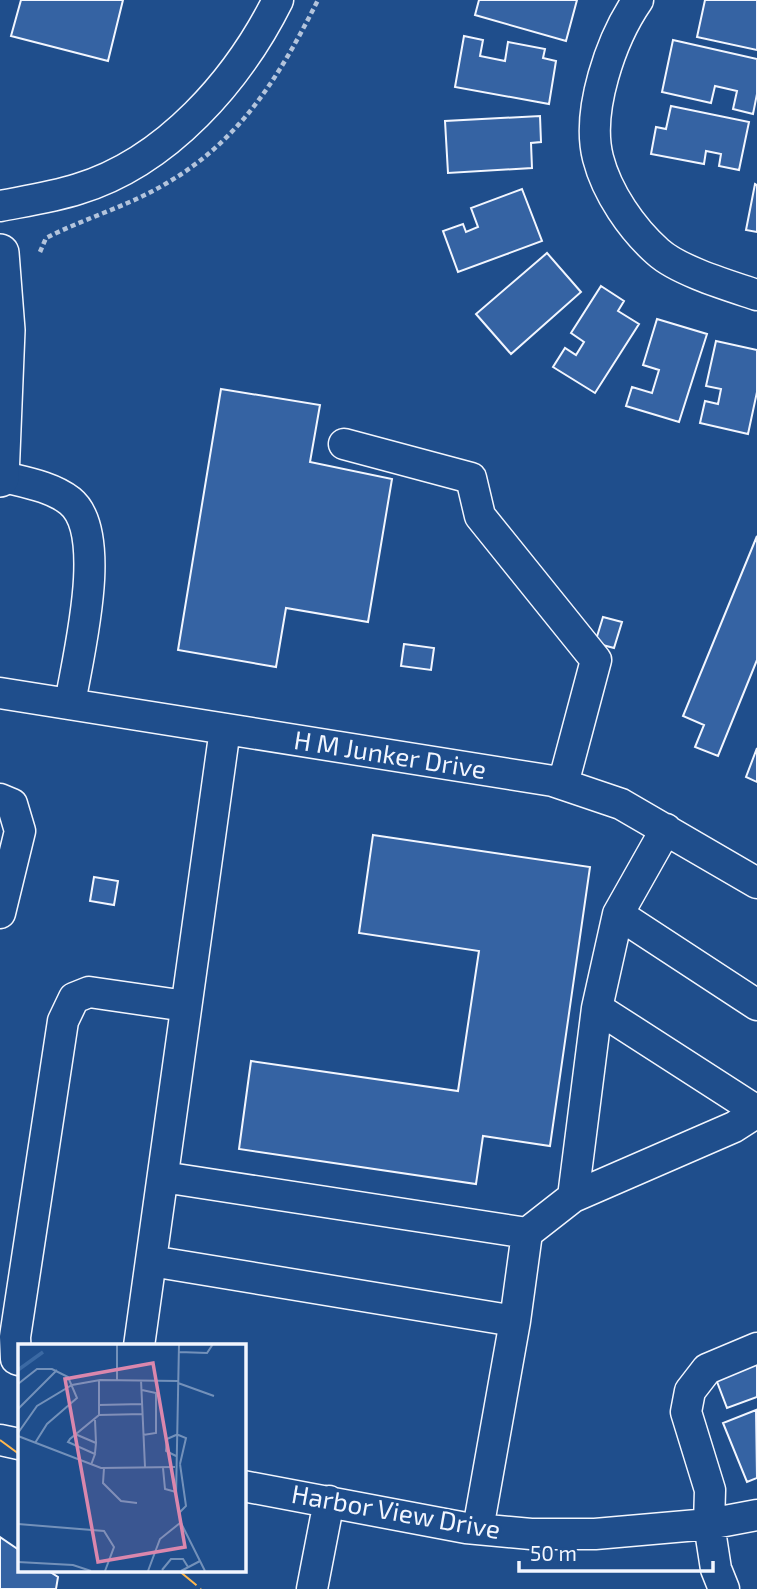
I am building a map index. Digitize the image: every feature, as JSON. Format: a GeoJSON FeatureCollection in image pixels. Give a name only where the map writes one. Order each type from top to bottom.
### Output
{"type":"FeatureCollection","features":[{"type":"Feature","properties":{"kind":"main road"},"geometry":{"type":"LineString","coordinates":[[0,253],[6,330],[0,477]]}},
{"type":"Feature","properties":{"kind":"street"},"geometry":{"type":"LineString","coordinates":[[0,206],[80,189],[121,170],[157,146],[204,110],[236,72],[278,0]]}},
{"type":"Feature","properties":{"kind":"street"},"geometry":{"type":"LineString","coordinates":[[638,0],[616,40],[596,110],[598,158],[621,211],[660,254],[709,278],[757,295]]}},
{"type":"Feature","properties":{"kind":"street"},"geometry":{"type":"LineString","coordinates":[[344,444],[471,478],[480,516],[596,660],[563,784]]}},
{"type":"Feature","properties":{"kind":"street"},"geometry":{"type":"LineString","coordinates":[[0,477],[48,489],[72,502],[84,519],[90,553],[87,595],[70,704]]}},
{"type":"Feature","properties":{"kind":"street","name":"H M Junker Drive"},"geometry":{"type":"LineString","coordinates":[[0,693],[563,784],[621,804],[757,883]]}},
{"type":"Feature","properties":{"kind":"street"},"geometry":{"type":"LineString","coordinates":[[139,1344],[225,729]]}},
{"type":"Feature","properties":{"kind":"street"},"geometry":{"type":"LineString","coordinates":[[0,799],[12,804],[20,831],[0,913]]}},
{"type":"Feature","properties":{"kind":"street"},"geometry":{"type":"LineString","coordinates":[[573,1197],[597,1008],[618,914],[666,829]]}},
{"type":"Feature","properties":{"kind":"street"},"geometry":{"type":"LineString","coordinates":[[618,914],[757,1005]]}},
{"type":"Feature","properties":{"kind":"street"},"geometry":{"type":"LineString","coordinates":[[18,1360],[15,1337],[63,1021],[74,998],[89,992],[186,1006]]}},
{"type":"Feature","properties":{"kind":"street"},"geometry":{"type":"LineString","coordinates":[[478,1529],[515,1321],[527,1233],[573,1197],[734,1127],[757,1111],[597,1008]]}},
{"type":"Feature","properties":{"kind":"street"},"geometry":{"type":"LineString","coordinates":[[163,1177],[527,1233]]}},
{"type":"Feature","properties":{"kind":"street"},"geometry":{"type":"LineString","coordinates":[[151,1261],[515,1321]]}},
{"type":"Feature","properties":{"kind":"street"},"geometry":{"type":"LineString","coordinates":[[724,1589],[716,1569],[709,1524],[710,1490],[686,1412],[690,1391],[707,1369],[757,1348]]}},
{"type":"Feature","properties":{"kind":"street"},"geometry":{"type":"LineString","coordinates":[[0,1440],[18,1444]]}},
{"type":"Feature","properties":{"kind":"street","name":"Harbor View Drive"},"geometry":{"type":"LineString","coordinates":[[245,1486],[478,1529],[531,1534],[595,1534],[709,1524],[757,1515]]}},
{"type":"Feature","properties":{"kind":"street"},"geometry":{"type":"LineString","coordinates":[[312,1589],[329,1501]]}},
{"type":"Feature","properties":{"kind":"building"},"geometry":{"type":"Polygon","coordinates":[[[21,0],[123,0],[108,61],[11,36],[21,0]]]}},
{"type":"Feature","properties":{"kind":"building"},"geometry":{"type":"Polygon","coordinates":[[[479,0],[577,0],[566,41],[475,15],[479,0]]]}},
{"type":"Feature","properties":{"kind":"building"},"geometry":{"type":"Polygon","coordinates":[[[705,0],[757,0],[757,50],[697,37],[705,0]]]}},
{"type":"Feature","properties":{"kind":"building"},"geometry":{"type":"Polygon","coordinates":[[[464,36],[483,40],[480,56],[505,61],[508,42],[545,49],[543,58],[556,61],[549,104],[455,87],[464,36]]]}},
{"type":"Feature","properties":{"kind":"building"},"geometry":{"type":"Polygon","coordinates":[[[673,40],[757,59],[757,94],[753,114],[733,109],[737,91],[715,86],[711,103],[662,92],[673,40]]]}},
{"type":"Feature","properties":{"kind":"building"},"geometry":{"type":"Polygon","coordinates":[[[671,106],[749,122],[739,170],[719,166],[721,154],[706,151],[704,164],[651,154],[656,127],[666,129],[671,106]]]}},
{"type":"Feature","properties":{"kind":"building"},"geometry":{"type":"Polygon","coordinates":[[[540,116],[541,142],[531,143],[532,168],[448,173],[445,121],[540,116]]]}},
{"type":"Feature","properties":{"kind":"building"},"geometry":{"type":"Polygon","coordinates":[[[755,184],[757,185],[757,232],[746,230],[755,184]]]}},
{"type":"Feature","properties":{"kind":"building"},"geometry":{"type":"Polygon","coordinates":[[[522,189],[542,241],[458,272],[443,231],[463,224],[466,232],[478,227],[471,208],[522,189]]]}},
{"type":"Feature","properties":{"kind":"building"},"geometry":{"type":"Polygon","coordinates":[[[547,253],[581,292],[511,354],[476,314],[547,253]]]}},
{"type":"Feature","properties":{"kind":"building"},"geometry":{"type":"Polygon","coordinates":[[[601,286],[624,301],[618,311],[639,324],[595,393],[553,367],[565,348],[576,355],[584,342],[571,333],[601,286]]]}},
{"type":"Feature","properties":{"kind":"building"},"geometry":{"type":"Polygon","coordinates":[[[657,319],[707,334],[679,422],[626,406],[632,387],[652,393],[659,370],[643,365],[657,319]]]}},
{"type":"Feature","properties":{"kind":"building"},"geometry":{"type":"Polygon","coordinates":[[[716,341],[757,350],[757,392],[748,434],[700,423],[705,401],[718,404],[721,389],[706,386],[716,341]]]}},
{"type":"Feature","properties":{"kind":"building"},"geometry":{"type":"Polygon","coordinates":[[[221,389],[320,405],[310,462],[392,479],[368,622],[286,608],[276,667],[178,650],[221,389]]]}},
{"type":"Feature","properties":{"kind":"building"},"geometry":{"type":"Polygon","coordinates":[[[757,536],[757,660],[718,756],[695,747],[704,725],[683,716],[757,536]]]}},
{"type":"Feature","properties":{"kind":"building"},"geometry":{"type":"Polygon","coordinates":[[[603,617],[622,622],[614,648],[595,643],[603,617]]]}},
{"type":"Feature","properties":{"kind":"building"},"geometry":{"type":"Polygon","coordinates":[[[404,644],[434,648],[431,670],[401,666],[404,644]]]}},
{"type":"Feature","properties":{"kind":"building"},"geometry":{"type":"Polygon","coordinates":[[[757,748],[757,782],[746,777],[757,748]]]}},
{"type":"Feature","properties":{"kind":"building"},"geometry":{"type":"Polygon","coordinates":[[[373,835],[590,867],[550,1146],[483,1136],[476,1184],[239,1149],[251,1061],[458,1091],[479,951],[359,933],[373,835]]]}},
{"type":"Feature","properties":{"kind":"building"},"geometry":{"type":"Polygon","coordinates":[[[94,877],[118,881],[114,905],[90,901],[94,877]]]}},
{"type":"Feature","properties":{"kind":"building"},"geometry":{"type":"Polygon","coordinates":[[[757,1364],[757,1397],[727,1408],[716,1379],[757,1364]]]}},
{"type":"Feature","properties":{"kind":"building"},"geometry":{"type":"Polygon","coordinates":[[[756,1410],[757,1478],[747,1482],[723,1423],[756,1410]]]}},
{"type":"Feature","properties":{"kind":"building"},"geometry":{"type":"Polygon","coordinates":[[[0,1537],[18,1549],[18,1572],[50,1572],[58,1577],[56,1589],[0,1589],[0,1537]]]}},
{"type":"Feature","properties":{"kind":"power"},"geometry":{"type":"LineString","coordinates":[[0,1440],[18,1453]]}},
{"type":"Feature","properties":{"kind":"power"},"geometry":{"type":"LineString","coordinates":[[180,1572],[201,1589]]}}]}
